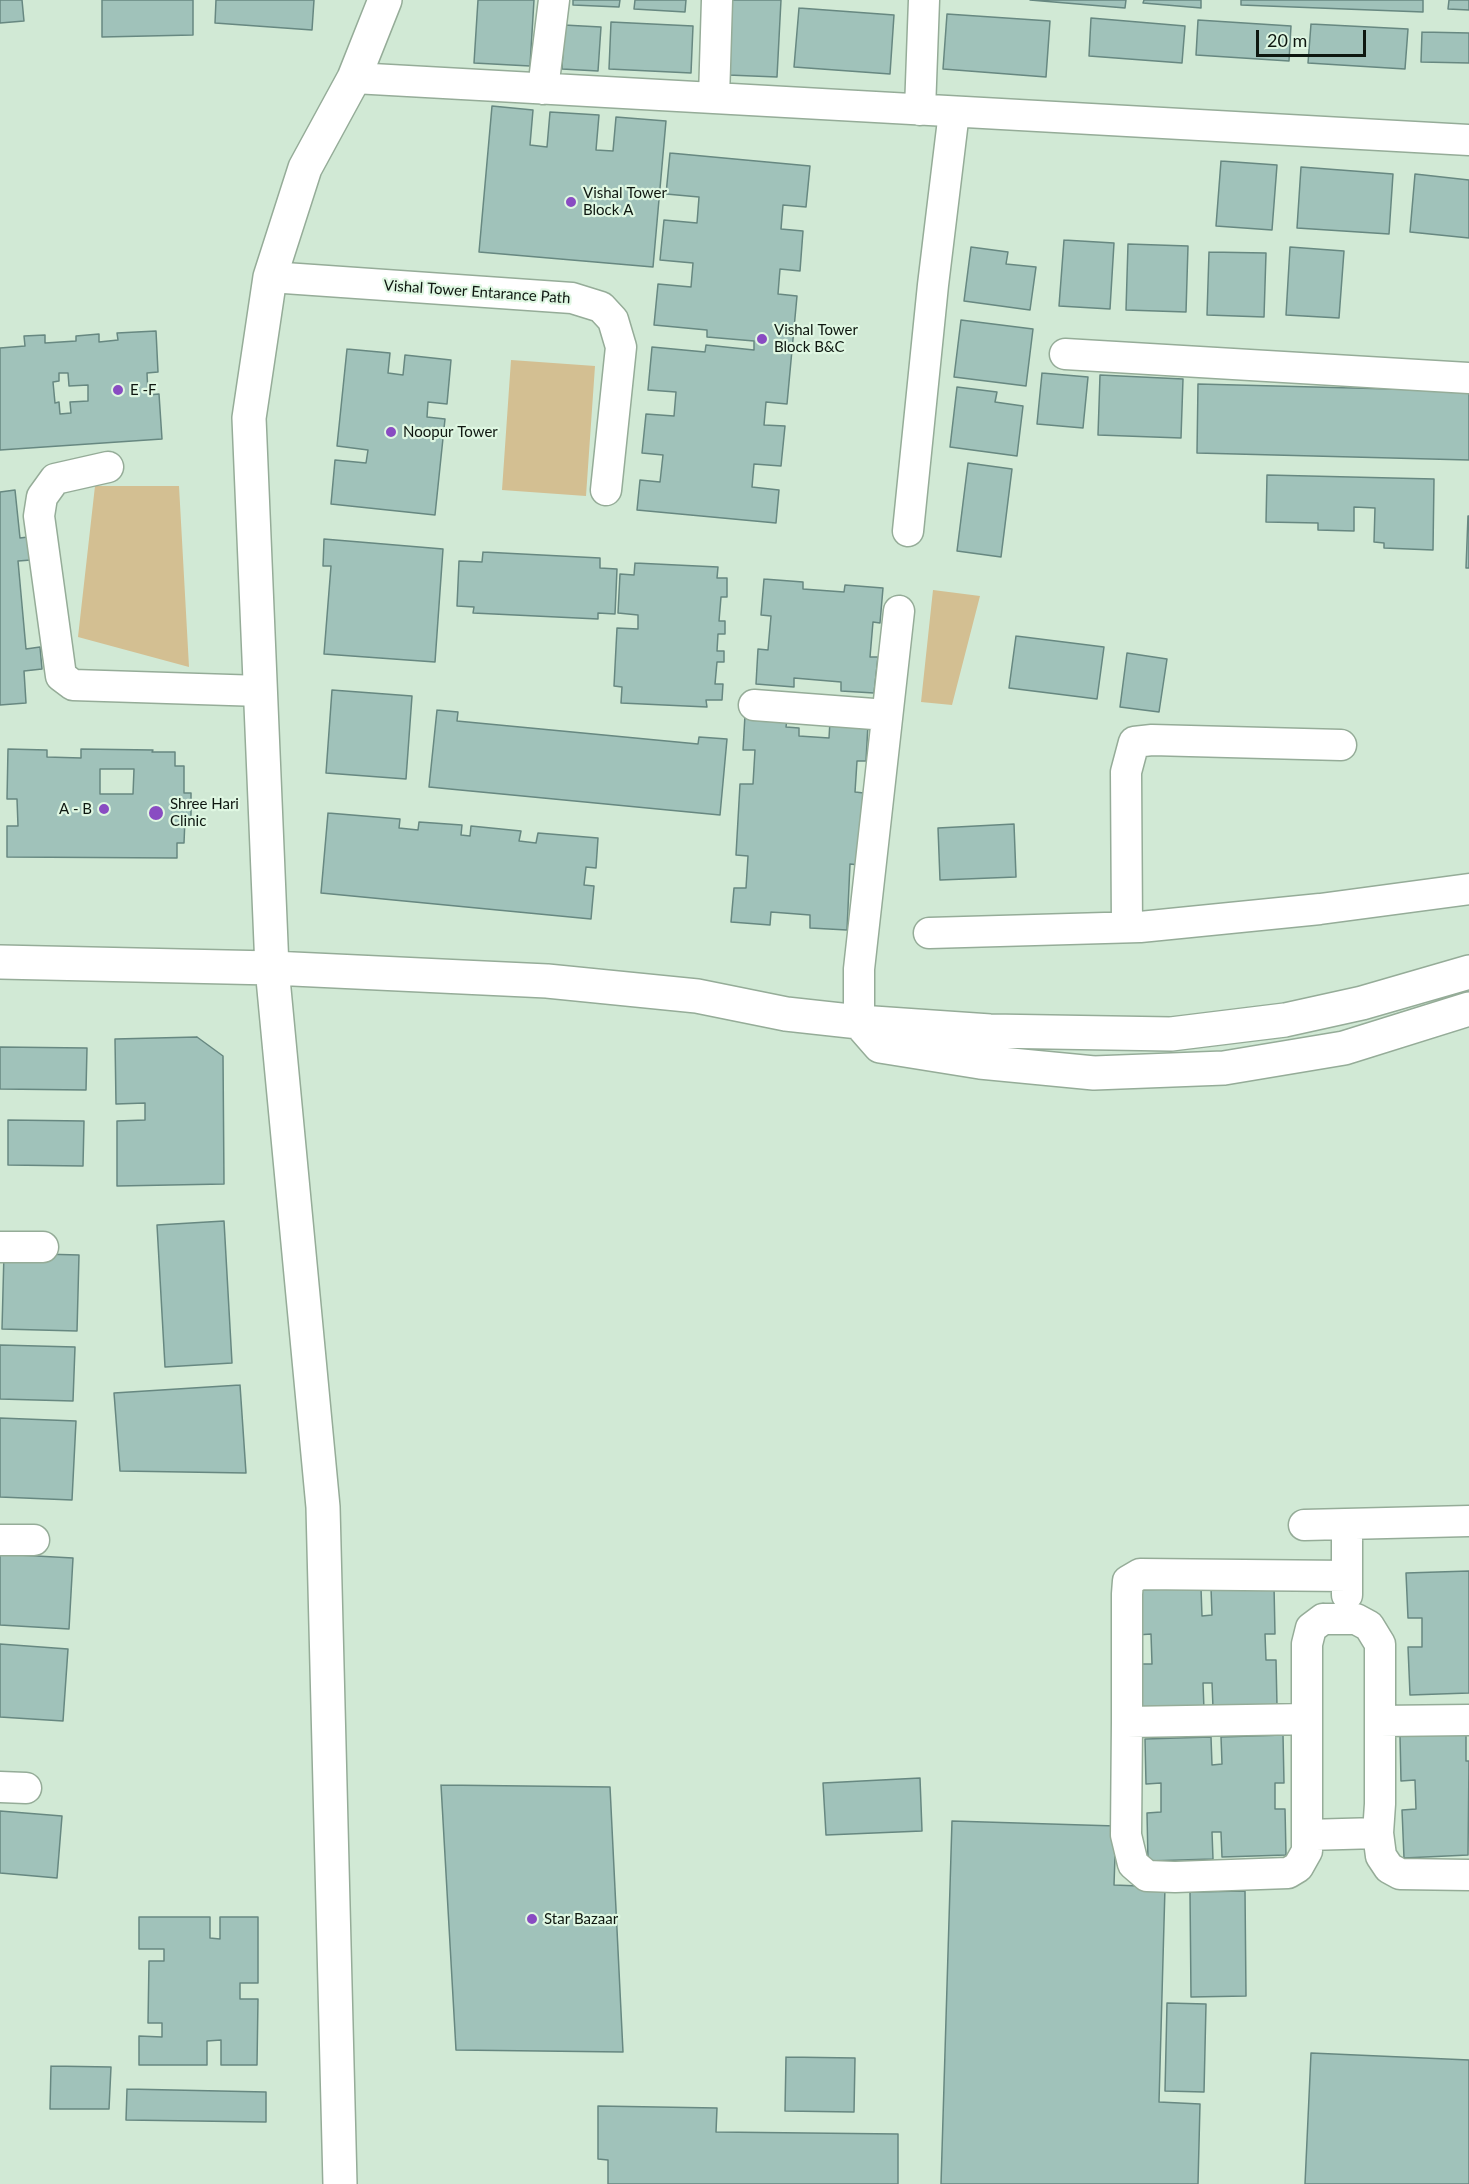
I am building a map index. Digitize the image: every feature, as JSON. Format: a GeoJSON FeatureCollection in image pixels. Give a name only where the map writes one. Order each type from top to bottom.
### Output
{"type":"FeatureCollection","features":[{"type":"Feature","properties":{"kind":"street"},"geometry":{"type":"LineString","coordinates":[[340,2184],[323,1507],[272,968],[249,418],[270,277],[305,168],[354,78],[385,0]]}},
{"type":"Feature","properties":{"kind":"street"},"geometry":{"type":"LineString","coordinates":[[543,89],[554,0]]}},
{"type":"Feature","properties":{"kind":"street"},"geometry":{"type":"LineString","coordinates":[[714,98],[717,0]]}},
{"type":"Feature","properties":{"kind":"street"},"geometry":{"type":"LineString","coordinates":[[920,110],[924,0]]}},
{"type":"Feature","properties":{"kind":"street"},"geometry":{"type":"LineString","coordinates":[[354,78],[1469,140]]}},
{"type":"Feature","properties":{"kind":"street"},"geometry":{"type":"LineString","coordinates":[[908,531],[933,285],[954,112]]}},
{"type":"Feature","properties":{"kind":"street","name":"Vishal Tower Entarance Path"},"geometry":{"type":"LineString","coordinates":[[270,277],[572,298],[601,307],[613,320],[621,347],[606,490]]}},
{"type":"Feature","properties":{"kind":"street"},"geometry":{"type":"LineString","coordinates":[[1065,354],[1469,378]]}},
{"type":"Feature","properties":{"kind":"street"},"geometry":{"type":"LineString","coordinates":[[108,467],[55,479],[42,498],[39,516],[61,676],[74,685],[261,691]]}},
{"type":"Feature","properties":{"kind":"street"},"geometry":{"type":"LineString","coordinates":[[899,611],[859,969],[859,1022],[880,1046],[980,1062],[1094,1073],[1224,1068],[1344,1048],[1469,1009]]}},
{"type":"Feature","properties":{"kind":"street"},"geometry":{"type":"LineString","coordinates":[[754,705],[887,715]]}},
{"type":"Feature","properties":{"kind":"street"},"geometry":{"type":"LineString","coordinates":[[1127,927],[1126,772],[1134,742],[1152,740],[1341,745]]}},
{"type":"Feature","properties":{"kind":"street"},"geometry":{"type":"LineString","coordinates":[[929,933],[1127,927],[1320,909],[1469,890]]}},
{"type":"Feature","properties":{"kind":"street"},"geometry":{"type":"LineString","coordinates":[[0,962],[272,968],[547,981],[697,996],[786,1014],[859,1022],[990,1031],[1171,1034],[1285,1020],[1362,1003],[1469,972]]}},
{"type":"Feature","properties":{"kind":"street"},"geometry":{"type":"LineString","coordinates":[[0,1247],[43,1247]]}},
{"type":"Feature","properties":{"kind":"street"},"geometry":{"type":"LineString","coordinates":[[1304,1525],[1469,1521]]}},
{"type":"Feature","properties":{"kind":"street"},"geometry":{"type":"LineString","coordinates":[[1347,1524],[1347,1619]]}},
{"type":"Feature","properties":{"kind":"street"},"geometry":{"type":"LineString","coordinates":[[0,1540],[34,1540]]}},
{"type":"Feature","properties":{"kind":"street"},"geometry":{"type":"LineString","coordinates":[[1347,1576],[1140,1574],[1128,1581],[1126,1835],[1133,1864],[1148,1876],[1175,1877],[1288,1873],[1298,1867],[1307,1851],[1307,1644],[1311,1628],[1323,1619],[1356,1619],[1369,1626],[1380,1644],[1378,1833],[1382,1856],[1389,1868],[1400,1874],[1469,1875]]}},
{"type":"Feature","properties":{"kind":"street"},"geometry":{"type":"LineString","coordinates":[[1127,1722],[1307,1719]]}},
{"type":"Feature","properties":{"kind":"street"},"geometry":{"type":"LineString","coordinates":[[1380,1721],[1469,1720]]}},
{"type":"Feature","properties":{"kind":"street"},"geometry":{"type":"LineString","coordinates":[[1307,1834],[1378,1833]]}},
{"type":"Feature","properties":{"kind":"shaded area"},"geometry":{"type":"Polygon","coordinates":[[[511,360],[595,366],[586,496],[502,490],[511,360]]]}},
{"type":"Feature","properties":{"kind":"shaded area"},"geometry":{"type":"Polygon","coordinates":[[[95,486],[179,486],[189,667],[78,637],[95,486]]]}},
{"type":"Feature","properties":{"kind":"shaded area"},"geometry":{"type":"Polygon","coordinates":[[[933,590],[980,596],[952,705],[921,702],[933,590]]]}},
{"type":"Feature","properties":{"kind":"building"},"geometry":{"type":"Polygon","coordinates":[[[0,0],[22,0],[24,21],[0,23],[0,0]]]}},
{"type":"Feature","properties":{"kind":"building"},"geometry":{"type":"Polygon","coordinates":[[[102,0],[193,0],[193,35],[102,37],[102,0]]]}},
{"type":"Feature","properties":{"kind":"building"},"geometry":{"type":"Polygon","coordinates":[[[216,0],[314,0],[312,30],[215,23],[216,0]]]}},
{"type":"Feature","properties":{"kind":"building"},"geometry":{"type":"Polygon","coordinates":[[[478,0],[534,0],[530,66],[474,63],[478,0]]]}},
{"type":"Feature","properties":{"kind":"building"},"geometry":{"type":"Polygon","coordinates":[[[573,0],[620,0],[619,7],[573,5],[573,0]]]}},
{"type":"Feature","properties":{"kind":"building"},"geometry":{"type":"Polygon","coordinates":[[[635,0],[686,0],[685,12],[634,9],[635,0]]]}},
{"type":"Feature","properties":{"kind":"building"},"geometry":{"type":"Polygon","coordinates":[[[732,0],[781,0],[777,77],[728,75],[732,0]]]}},
{"type":"Feature","properties":{"kind":"building"},"geometry":{"type":"Polygon","coordinates":[[[1030,0],[1126,0],[1125,8],[1030,0]]]}},
{"type":"Feature","properties":{"kind":"building"},"geometry":{"type":"Polygon","coordinates":[[[1144,0],[1201,0],[1201,8],[1143,3],[1144,0]]]}},
{"type":"Feature","properties":{"kind":"building"},"geometry":{"type":"Polygon","coordinates":[[[1241,0],[1423,0],[1423,12],[1241,5],[1241,0]]]}},
{"type":"Feature","properties":{"kind":"building"},"geometry":{"type":"Polygon","coordinates":[[[1449,0],[1469,0],[1469,10],[1448,9],[1449,0]]]}},
{"type":"Feature","properties":{"kind":"building"},"geometry":{"type":"Polygon","coordinates":[[[799,8],[894,15],[890,74],[794,67],[799,8]]]}},
{"type":"Feature","properties":{"kind":"building"},"geometry":{"type":"Polygon","coordinates":[[[947,14],[1050,21],[1046,77],[943,69],[947,14]]]}},
{"type":"Feature","properties":{"kind":"building"},"geometry":{"type":"Polygon","coordinates":[[[1091,18],[1185,26],[1182,63],[1089,56],[1091,18]]]}},
{"type":"Feature","properties":{"kind":"building"},"geometry":{"type":"Polygon","coordinates":[[[1198,20],[1291,26],[1289,61],[1196,55],[1198,20]]]}},
{"type":"Feature","properties":{"kind":"building"},"geometry":{"type":"Polygon","coordinates":[[[611,22],[693,26],[691,73],[609,69],[611,22]]]}},
{"type":"Feature","properties":{"kind":"building"},"geometry":{"type":"Polygon","coordinates":[[[1311,24],[1408,29],[1405,69],[1308,63],[1311,24]]]}},
{"type":"Feature","properties":{"kind":"building"},"geometry":{"type":"Polygon","coordinates":[[[564,25],[601,27],[598,71],[562,69],[564,25]]]}},
{"type":"Feature","properties":{"kind":"building"},"geometry":{"type":"Polygon","coordinates":[[[1422,32],[1469,33],[1469,63],[1421,62],[1422,32]]]}},
{"type":"Feature","properties":{"kind":"building","name":"Vishal Tower Block A"},"geometry":{"type":"Polygon","coordinates":[[[492,106],[533,110],[530,145],[547,147],[550,112],[599,115],[596,150],[613,151],[616,117],[666,121],[653,267],[479,252],[492,106]]]}},
{"type":"Feature","properties":{"kind":"building","name":"Vishal Tower Block B&C"},"geometry":{"type":"Polygon","coordinates":[[[670,153],[810,166],[806,207],[783,205],[781,229],[803,231],[800,271],[780,269],[778,294],[797,296],[787,404],[766,402],[764,425],[785,426],[781,466],[754,464],[752,487],[779,490],[776,523],[637,510],[640,480],[660,482],[663,455],[642,453],[646,414],[674,416],[676,392],[648,390],[652,347],[705,352],[706,345],[754,350],[754,341],[707,337],[707,330],[654,325],[658,284],[691,287],[693,263],[660,260],[664,220],[697,223],[699,197],[666,194],[670,153]]]}},
{"type":"Feature","properties":{"kind":"building"},"geometry":{"type":"Polygon","coordinates":[[[1221,161],[1277,165],[1272,230],[1216,226],[1221,161]]]}},
{"type":"Feature","properties":{"kind":"building"},"geometry":{"type":"Polygon","coordinates":[[[1301,167],[1393,174],[1389,234],[1297,228],[1301,167]]]}},
{"type":"Feature","properties":{"kind":"building"},"geometry":{"type":"Polygon","coordinates":[[[1415,174],[1469,180],[1469,238],[1410,232],[1415,174]]]}},
{"type":"Feature","properties":{"kind":"building"},"geometry":{"type":"Polygon","coordinates":[[[1064,240],[1114,243],[1110,309],[1059,306],[1064,240]]]}},
{"type":"Feature","properties":{"kind":"building"},"geometry":{"type":"Polygon","coordinates":[[[1128,244],[1188,246],[1186,312],[1126,310],[1128,244]]]}},
{"type":"Feature","properties":{"kind":"building"},"geometry":{"type":"Polygon","coordinates":[[[971,247],[1008,252],[1006,264],[1036,267],[1030,310],[964,301],[971,247]]]}},
{"type":"Feature","properties":{"kind":"building"},"geometry":{"type":"Polygon","coordinates":[[[1290,247],[1344,251],[1339,318],[1286,315],[1290,247]]]}},
{"type":"Feature","properties":{"kind":"building"},"geometry":{"type":"Polygon","coordinates":[[[1209,252],[1266,253],[1264,317],[1207,315],[1209,252]]]}},
{"type":"Feature","properties":{"kind":"building"},"geometry":{"type":"Polygon","coordinates":[[[961,320],[1033,329],[1026,386],[954,377],[961,320]]]}},
{"type":"Feature","properties":{"kind":"building","name":"E -F"},"geometry":{"type":"Polygon","coordinates":[[[156,331],[158,372],[147,373],[148,395],[159,394],[162,439],[0,450],[0,348],[25,346],[24,336],[45,335],[45,343],[76,341],[76,336],[99,334],[99,342],[118,340],[117,333],[156,331]],[[59,373],[59,381],[53,382],[55,403],[59,402],[60,414],[71,413],[70,402],[88,401],[88,385],[69,386],[68,373],[59,373]]]}},
{"type":"Feature","properties":{"kind":"building","name":"Noopur Tower"},"geometry":{"type":"Polygon","coordinates":[[[347,349],[390,353],[388,373],[403,375],[405,355],[451,360],[447,404],[428,402],[427,417],[445,419],[435,515],[331,504],[335,460],[366,463],[368,450],[337,446],[347,349]]]}},
{"type":"Feature","properties":{"kind":"building"},"geometry":{"type":"Polygon","coordinates":[[[1042,373],[1088,377],[1083,428],[1037,424],[1042,373]]]}},
{"type":"Feature","properties":{"kind":"building"},"geometry":{"type":"Polygon","coordinates":[[[1100,375],[1183,379],[1181,438],[1098,435],[1100,375]]]}},
{"type":"Feature","properties":{"kind":"building"},"geometry":{"type":"Polygon","coordinates":[[[1198,384],[1469,391],[1469,460],[1197,453],[1198,384]]]}},
{"type":"Feature","properties":{"kind":"building"},"geometry":{"type":"Polygon","coordinates":[[[957,387],[997,392],[995,402],[1023,406],[1017,456],[950,447],[957,387]]]}},
{"type":"Feature","properties":{"kind":"building"},"geometry":{"type":"Polygon","coordinates":[[[968,463],[1012,469],[1001,557],[957,551],[968,463]]]}},
{"type":"Feature","properties":{"kind":"building"},"geometry":{"type":"Polygon","coordinates":[[[1267,475],[1434,479],[1433,550],[1384,548],[1384,543],[1374,542],[1375,508],[1354,507],[1354,531],[1318,530],[1318,523],[1266,522],[1267,475]]]}},
{"type":"Feature","properties":{"kind":"building"},"geometry":{"type":"Polygon","coordinates":[[[15,490],[20,538],[28,537],[31,560],[18,561],[26,649],[40,647],[42,669],[24,671],[26,703],[0,705],[0,492],[15,490]]]}},
{"type":"Feature","properties":{"kind":"building"},"geometry":{"type":"Polygon","coordinates":[[[1468,516],[1469,568],[1466,568],[1468,516]]]}},
{"type":"Feature","properties":{"kind":"building"},"geometry":{"type":"Polygon","coordinates":[[[324,539],[443,549],[435,662],[324,654],[331,566],[323,566],[324,539]]]}},
{"type":"Feature","properties":{"kind":"building"},"geometry":{"type":"Polygon","coordinates":[[[483,552],[600,558],[600,568],[617,569],[615,614],[598,613],[598,619],[473,613],[474,607],[457,606],[459,561],[482,562],[483,552]]]}},
{"type":"Feature","properties":{"kind":"building"},"geometry":{"type":"Polygon","coordinates":[[[635,563],[718,567],[717,578],[727,578],[727,597],[721,597],[719,621],[725,621],[725,634],[718,634],[717,651],[724,651],[724,662],[717,662],[715,684],[723,684],[722,700],[706,700],[707,707],[621,703],[622,687],[614,686],[617,628],[638,629],[638,615],[618,613],[620,574],[634,575],[635,563]]]}},
{"type":"Feature","properties":{"kind":"building"},"geometry":{"type":"Polygon","coordinates":[[[764,579],[803,582],[803,589],[844,592],[845,585],[883,588],[880,623],[873,622],[870,657],[878,657],[874,693],[841,691],[841,682],[794,678],[794,687],[756,684],[758,649],[768,650],[771,616],[761,615],[764,579]]]}},
{"type":"Feature","properties":{"kind":"building"},"geometry":{"type":"Polygon","coordinates":[[[1016,636],[1104,647],[1097,699],[1009,688],[1016,636]]]}},
{"type":"Feature","properties":{"kind":"building"},"geometry":{"type":"Polygon","coordinates":[[[1127,653],[1167,659],[1159,712],[1120,707],[1127,653]]]}},
{"type":"Feature","properties":{"kind":"building"},"geometry":{"type":"Polygon","coordinates":[[[332,690],[412,696],[406,779],[326,773],[332,690]]]}},
{"type":"Feature","properties":{"kind":"building"},"geometry":{"type":"Polygon","coordinates":[[[437,710],[458,712],[457,721],[698,744],[699,737],[727,739],[720,815],[429,787],[437,710]]]}},
{"type":"Feature","properties":{"kind":"building"},"geometry":{"type":"Polygon","coordinates":[[[745,715],[787,719],[786,727],[799,728],[799,736],[829,738],[830,721],[868,724],[866,761],[857,761],[855,792],[864,793],[859,865],[850,864],[847,930],[810,928],[810,915],[771,912],[770,925],[731,922],[734,888],[746,888],[748,856],[736,855],[740,784],[753,784],[755,750],[743,750],[745,715]]]}},
{"type":"Feature","properties":{"kind":"building","name":"A - B"},"geometry":{"type":"Polygon","coordinates":[[[8,749],[47,750],[47,757],[81,758],[81,749],[175,752],[175,766],[184,766],[184,793],[191,793],[191,819],[185,819],[184,843],[177,843],[177,858],[7,857],[7,826],[18,826],[17,799],[7,799],[8,749]],[[100,769],[100,794],[133,794],[134,769],[100,769]]]}},
{"type":"Feature","properties":{"kind":"building"},"geometry":{"type":"Polygon","coordinates":[[[328,813],[400,819],[399,828],[418,830],[419,822],[462,825],[461,835],[470,836],[471,826],[521,831],[519,841],[536,843],[538,833],[598,838],[596,868],[586,867],[584,885],[594,886],[591,919],[321,893],[328,813]]]}},
{"type":"Feature","properties":{"kind":"building"},"geometry":{"type":"Polygon","coordinates":[[[1014,824],[1016,877],[940,880],[938,828],[1014,824]]]}},
{"type":"Feature","properties":{"kind":"building"},"geometry":{"type":"Polygon","coordinates":[[[197,1037],[223,1056],[224,1184],[117,1186],[117,1121],[145,1120],[145,1103],[116,1104],[115,1039],[197,1037]]]}},
{"type":"Feature","properties":{"kind":"building"},"geometry":{"type":"Polygon","coordinates":[[[0,1047],[87,1048],[86,1090],[0,1089],[0,1047]]]}},
{"type":"Feature","properties":{"kind":"building"},"geometry":{"type":"Polygon","coordinates":[[[8,1120],[84,1121],[83,1166],[8,1165],[8,1120]]]}},
{"type":"Feature","properties":{"kind":"building"},"geometry":{"type":"Polygon","coordinates":[[[224,1221],[232,1363],[165,1367],[157,1225],[224,1221]]]}},
{"type":"Feature","properties":{"kind":"building"},"geometry":{"type":"Polygon","coordinates":[[[4,1253],[79,1255],[77,1331],[2,1329],[4,1253]]]}},
{"type":"Feature","properties":{"kind":"building"},"geometry":{"type":"Polygon","coordinates":[[[0,1345],[75,1347],[73,1401],[0,1399],[0,1345]]]}},
{"type":"Feature","properties":{"kind":"building"},"geometry":{"type":"Polygon","coordinates":[[[240,1385],[246,1473],[120,1471],[114,1393],[240,1385]]]}},
{"type":"Feature","properties":{"kind":"building"},"geometry":{"type":"Polygon","coordinates":[[[0,1418],[76,1421],[72,1500],[0,1497],[0,1418]]]}},
{"type":"Feature","properties":{"kind":"building"},"geometry":{"type":"Polygon","coordinates":[[[0,1554],[73,1558],[69,1629],[0,1625],[0,1554]]]}},
{"type":"Feature","properties":{"kind":"building"},"geometry":{"type":"Polygon","coordinates":[[[1469,1571],[1469,1693],[1410,1695],[1408,1647],[1422,1647],[1422,1618],[1408,1618],[1406,1573],[1469,1571]]]}},
{"type":"Feature","properties":{"kind":"building"},"geometry":{"type":"Polygon","coordinates":[[[1274,1586],[1275,1634],[1265,1634],[1266,1660],[1276,1660],[1277,1706],[1213,1708],[1212,1683],[1203,1683],[1204,1710],[1139,1712],[1138,1664],[1152,1664],[1151,1634],[1137,1635],[1136,1590],[1201,1588],[1202,1616],[1212,1615],[1211,1588],[1274,1586]]]}},
{"type":"Feature","properties":{"kind":"building"},"geometry":{"type":"Polygon","coordinates":[[[0,1644],[68,1649],[63,1721],[0,1717],[0,1644]]]}},
{"type":"Feature","properties":{"kind":"building"},"geometry":{"type":"Polygon","coordinates":[[[1466,1734],[1466,1761],[1469,1761],[1468,1855],[1404,1858],[1402,1810],[1416,1809],[1415,1780],[1401,1781],[1400,1736],[1466,1734]]]}},
{"type":"Feature","properties":{"kind":"building"},"geometry":{"type":"Polygon","coordinates":[[[1283,1735],[1284,1783],[1275,1783],[1275,1809],[1285,1809],[1286,1855],[1222,1857],[1221,1832],[1212,1832],[1213,1859],[1148,1861],[1147,1813],[1161,1812],[1161,1783],[1146,1784],[1145,1739],[1211,1737],[1212,1765],[1222,1764],[1221,1737],[1283,1735]]]}},
{"type":"Feature","properties":{"kind":"building"},"geometry":{"type":"Polygon","coordinates":[[[920,1778],[922,1831],[826,1835],[823,1783],[920,1778]]]}},
{"type":"Feature","properties":{"kind":"building","name":"Star Bazaar"},"geometry":{"type":"Polygon","coordinates":[[[441,1785],[610,1787],[623,2052],[456,2050],[441,1785]]]}},
{"type":"Feature","properties":{"kind":"building"},"geometry":{"type":"Polygon","coordinates":[[[0,1811],[62,1816],[57,1878],[0,1873],[0,1811]]]}},
{"type":"Feature","properties":{"kind":"building"},"geometry":{"type":"Polygon","coordinates":[[[952,1821],[1116,1826],[1114,1885],[1165,1887],[1159,2102],[1200,2104],[1198,2184],[941,2184],[952,1821]]]}},
{"type":"Feature","properties":{"kind":"building"},"geometry":{"type":"Polygon","coordinates":[[[1245,1891],[1246,1996],[1191,1997],[1190,1892],[1245,1891]]]}},
{"type":"Feature","properties":{"kind":"building"},"geometry":{"type":"Polygon","coordinates":[[[139,1917],[210,1917],[210,1938],[220,1939],[220,1917],[258,1917],[258,1983],[240,1983],[240,1999],[258,1999],[257,2065],[221,2065],[221,2040],[207,2041],[207,2065],[139,2065],[139,2036],[162,2037],[162,2023],[148,2023],[149,1961],[164,1961],[164,1949],[139,1949],[139,1917]]]}},
{"type":"Feature","properties":{"kind":"building"},"geometry":{"type":"Polygon","coordinates":[[[1167,2003],[1206,2004],[1204,2092],[1165,2091],[1167,2003]]]}},
{"type":"Feature","properties":{"kind":"building"},"geometry":{"type":"Polygon","coordinates":[[[1311,2053],[1469,2060],[1469,2184],[1305,2184],[1311,2053]]]}},
{"type":"Feature","properties":{"kind":"building"},"geometry":{"type":"Polygon","coordinates":[[[786,2057],[855,2058],[854,2112],[785,2111],[786,2057]]]}},
{"type":"Feature","properties":{"kind":"building"},"geometry":{"type":"Polygon","coordinates":[[[51,2066],[111,2067],[109,2109],[50,2109],[51,2066]]]}},
{"type":"Feature","properties":{"kind":"building"},"geometry":{"type":"Polygon","coordinates":[[[127,2089],[266,2092],[266,2122],[126,2120],[127,2089]]]}},
{"type":"Feature","properties":{"kind":"building"},"geometry":{"type":"Polygon","coordinates":[[[598,2106],[717,2108],[716,2132],[898,2134],[898,2184],[608,2184],[608,2160],[598,2159],[598,2106]]]}},
{"type":"Feature","properties":{"kind":"place","name":"Vishal Tower Block A"},"geometry":{"type":"Point","coordinates":[571,202]}},
{"type":"Feature","properties":{"kind":"place","name":"Vishal Tower Block B&C"},"geometry":{"type":"Point","coordinates":[762,339]}},
{"type":"Feature","properties":{"kind":"place","name":"E -F"},"geometry":{"type":"Point","coordinates":[118,390]}},
{"type":"Feature","properties":{"kind":"place","name":"Noopur Tower"},"geometry":{"type":"Point","coordinates":[391,432]}},
{"type":"Feature","properties":{"kind":"place","name":"A - B"},"geometry":{"type":"Point","coordinates":[104,809]}},
{"type":"Feature","properties":{"kind":"place","name":"Shree Hari Clinic"},"geometry":{"type":"Point","coordinates":[156,813]}},
{"type":"Feature","properties":{"kind":"place","name":"Star Bazaar"},"geometry":{"type":"Point","coordinates":[532,1919]}}]}
